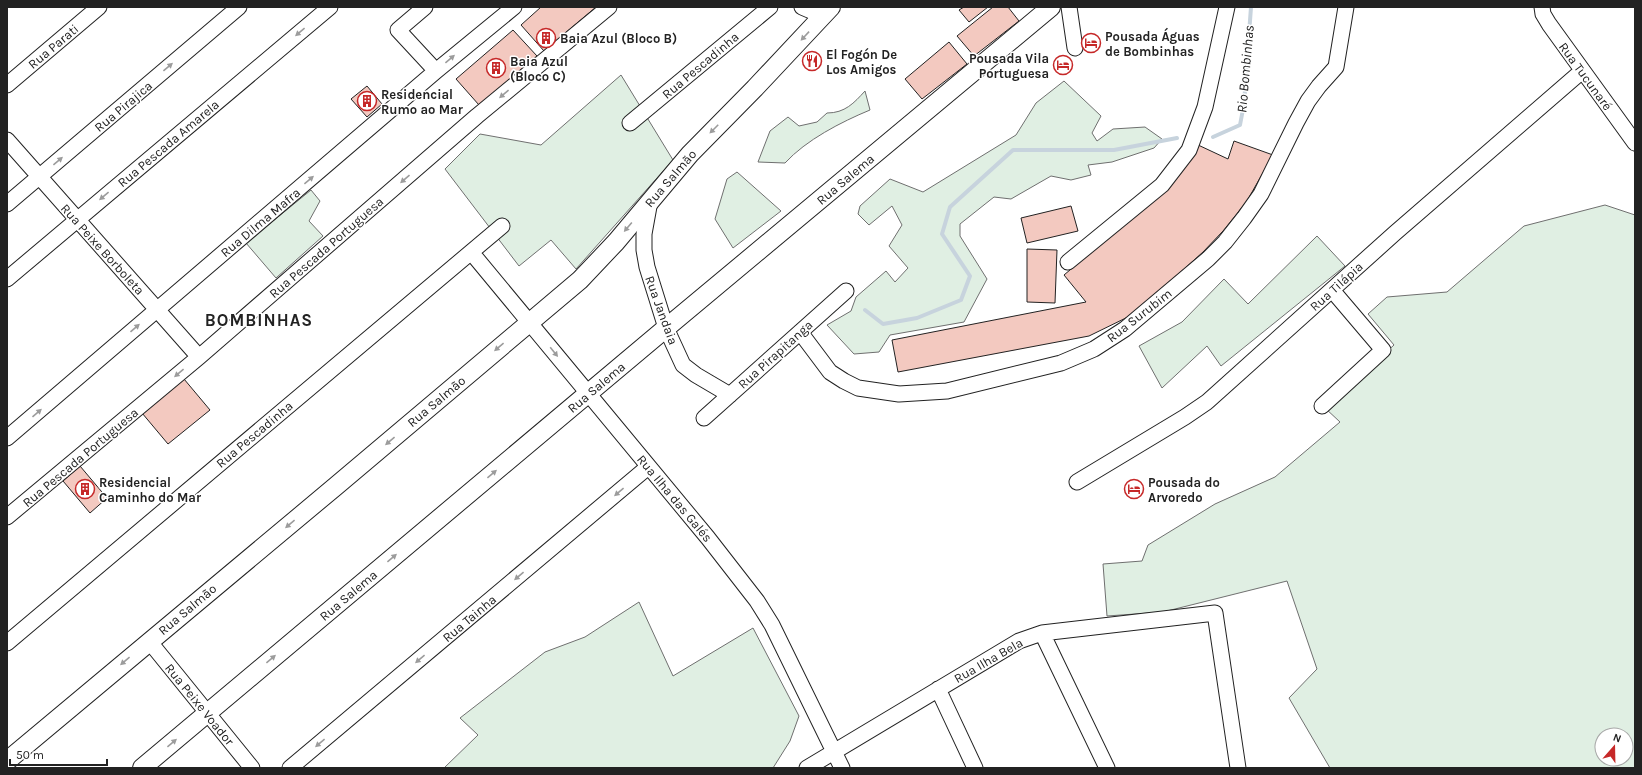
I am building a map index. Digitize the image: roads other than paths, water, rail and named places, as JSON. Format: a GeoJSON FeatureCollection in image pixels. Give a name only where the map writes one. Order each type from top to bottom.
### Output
{"type":"FeatureCollection","features":[{"type":"Feature","properties":{"kind":"main road","name":"Rua Salema"},"geometry":{"type":"LineString","coordinates":[[142,768],[588,393],[1051,7]]}},
{"type":"Feature","properties":{"kind":"main road","name":"Rua Salmão"},"geometry":{"type":"LineString","coordinates":[[7,761],[580,280],[616,242],[690,154],[827,11]]}},
{"type":"Feature","properties":{"kind":"street","name":"Rua Parati"},"geometry":{"type":"LineString","coordinates":[[7,85],[99,7]]}},
{"type":"Feature","properties":{"kind":"street","name":"Rua Pirajica"},"geometry":{"type":"LineString","coordinates":[[7,204],[239,7]]}},
{"type":"Feature","properties":{"kind":"street","name":"Rua Pescada Amarela"},"geometry":{"type":"LineString","coordinates":[[7,279],[330,7]]}},
{"type":"Feature","properties":{"kind":"street"},"geometry":{"type":"LineString","coordinates":[[425,7],[398,30],[436,71]]}},
{"type":"Feature","properties":{"kind":"street","name":"Rua Dilma Mafra"},"geometry":{"type":"LineString","coordinates":[[7,438],[436,71],[514,7]]}},
{"type":"Feature","properties":{"kind":"street","name":"Rua Pescada Portuguesa"},"geometry":{"type":"LineString","coordinates":[[7,517],[199,357],[478,116],[609,7]]}},
{"type":"Feature","properties":{"kind":"street","name":"Rua Pescadinha"},"geometry":{"type":"LineString","coordinates":[[630,123],[770,7]]}},
{"type":"Feature","properties":{"kind":"street"},"geometry":{"type":"LineString","coordinates":[[802,7],[827,11]]}},
{"type":"Feature","properties":{"kind":"street"},"geometry":{"type":"LineString","coordinates":[[1069,7],[1075,48]]}},
{"type":"Feature","properties":{"kind":"street"},"geometry":{"type":"LineString","coordinates":[[1068,262],[1162,185],[1189,150],[1205,108],[1227,7]]}},
{"type":"Feature","properties":{"kind":"street","name":"Rua Surubim"},"geometry":{"type":"LineString","coordinates":[[800,332],[830,372],[844,382],[858,388],[900,394],[953,389],[1061,363],[1094,349],[1125,329],[1208,259],[1225,242],[1244,218],[1261,194],[1308,101],[1336,67],[1346,7]]}},
{"type":"Feature","properties":{"kind":"street","name":"Rua Tucunaré"},"geometry":{"type":"LineString","coordinates":[[1542,7],[1549,24],[1635,144]]}},
{"type":"Feature","properties":{"kind":"street","name":"Rua Tilápia"},"geometry":{"type":"LineString","coordinates":[[1076,482],[1185,417],[1207,402],[1394,234],[1582,71]]}},
{"type":"Feature","properties":{"kind":"street","name":"Rua Peixe Borboleta"},"geometry":{"type":"LineString","coordinates":[[7,140],[199,357]]}},
{"type":"Feature","properties":{"kind":"street","name":"Rua Jandaia"},"geometry":{"type":"LineString","coordinates":[[651,200],[644,234],[644,250],[647,268],[666,328],[683,365],[696,375],[730,395]]}},
{"type":"Feature","properties":{"kind":"street","name":"Rua Pescadinha"},"geometry":{"type":"LineString","coordinates":[[7,643],[502,226]]}},
{"type":"Feature","properties":{"kind":"street","name":"Rua Ilha das Galés"},"geometry":{"type":"LineString","coordinates":[[471,252],[708,538],[757,601],[772,625],[842,768]]}},
{"type":"Feature","properties":{"kind":"street"},"geometry":{"type":"LineString","coordinates":[[1322,406],[1383,350],[1332,290]]}},
{"type":"Feature","properties":{"kind":"street","name":"Rua Pirapitanga"},"geometry":{"type":"LineString","coordinates":[[704,418],[846,291]]}},
{"type":"Feature","properties":{"kind":"street","name":"Rua Tainha"},"geometry":{"type":"LineString","coordinates":[[290,768],[648,467]]}},
{"type":"Feature","properties":{"kind":"street","name":"Rua Ilha Bela"},"geometry":{"type":"LineString","coordinates":[[807,768],[1019,641],[1042,633],[1215,613],[1238,768]]}},
{"type":"Feature","properties":{"kind":"street"},"geometry":{"type":"LineString","coordinates":[[1042,633],[1107,768]]}},
{"type":"Feature","properties":{"kind":"street","name":"Rua Peixe Voador"},"geometry":{"type":"LineString","coordinates":[[149,641],[252,768]]}},
{"type":"Feature","properties":{"kind":"street"},"geometry":{"type":"LineString","coordinates":[[938,689],[975,768]]}},
{"type":"Feature","properties":{"kind":"waterway","name":"Rio Bombinhas"},"geometry":{"type":"LineString","coordinates":[[1213,137],[1240,125],[1244,104],[1251,7]]}},
{"type":"Feature","properties":{"kind":"waterway"},"geometry":{"type":"LineString","coordinates":[[865,310],[883,324],[917,318],[961,300],[970,276],[942,234],[950,207],[1013,150],[1114,150],[1177,138]]}},
{"type":"Feature","properties":{"kind":"place","name":"Baia Azul (Bloco B)"},"geometry":{"type":"Point","coordinates":[546,38]}},
{"type":"Feature","properties":{"kind":"place","name":"Pousada Águas de Bombinhas"},"geometry":{"type":"Point","coordinates":[1091,43]}},
{"type":"Feature","properties":{"kind":"place","name":"El Fogón De Los Amigos"},"geometry":{"type":"Point","coordinates":[812,61]}},
{"type":"Feature","properties":{"kind":"place","name":"Pousada Vila Portuguesa"},"geometry":{"type":"Point","coordinates":[1063,65]}},
{"type":"Feature","properties":{"kind":"place","name":"Baia Azul (Bloco C)"},"geometry":{"type":"Point","coordinates":[496,68]}},
{"type":"Feature","properties":{"kind":"place","name":"Residencial Rumo ao Mar"},"geometry":{"type":"Point","coordinates":[367,101]}},
{"type":"Feature","properties":{"kind":"place","name":"Residencial Caminho do Mar"},"geometry":{"type":"Point","coordinates":[85,489]}},
{"type":"Feature","properties":{"kind":"place","name":"Pousada do Arvoredo"},"geometry":{"type":"Point","coordinates":[1134,489]}},
{"type":"Feature","properties":{"kind":"district","name":"BOMBINHAS"},"geometry":{"type":"Point","coordinates":[259,320]}}]}
